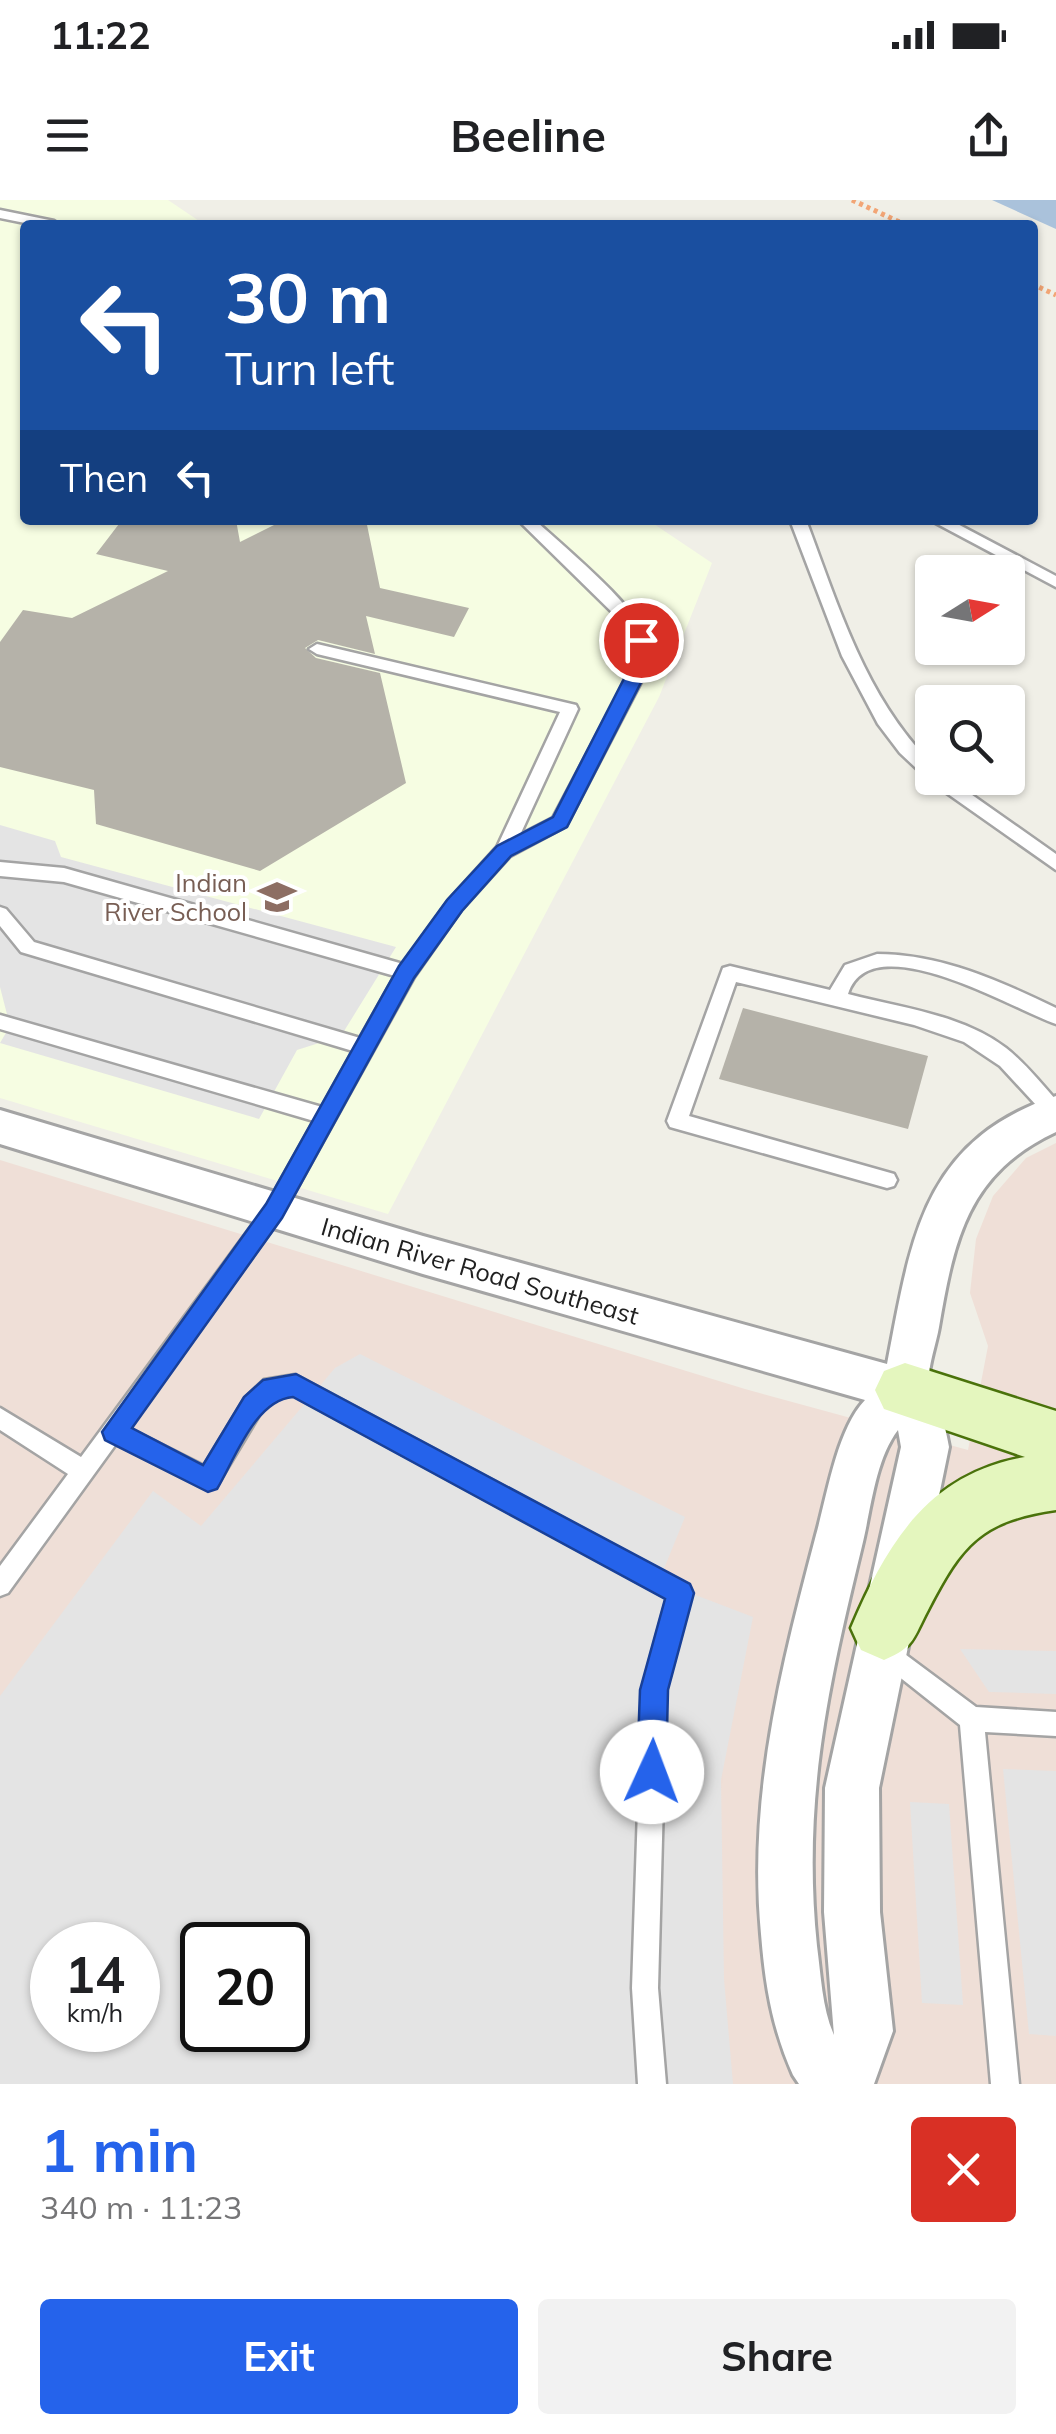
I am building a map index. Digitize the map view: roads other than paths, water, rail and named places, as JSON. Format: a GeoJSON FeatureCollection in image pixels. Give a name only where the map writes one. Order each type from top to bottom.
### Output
{"type":"FeatureCollection","features":[{"type":"Feature","properties":{"kind":"street"},"geometry":{"type":"LineString","coordinates":[[905,1390],[919,1418],[925,1447],[852,1788],[852,1912],[864,2031],[858,2058],[838,2084],[812,2057],[797,2012],[785,1895],[786,1795],[798,1722],[859,1462],[876,1421],[905,1390],[930,1266],[956,1186],[986,1149],[1031,1121],[1056,1113]]}},
{"type":"Feature","properties":{"kind":"street","name":"Indian River Road Southeast"},"geometry":{"type":"LineString","coordinates":[[0,1127],[274,1211],[905,1390]]}},
{"type":"Feature","properties":{"kind":"street"},"geometry":{"type":"LineString","coordinates":[[905,1390],[1056,1439]]}},
{"type":"Feature","properties":{"kind":"street"},"geometry":{"type":"LineString","coordinates":[[882,1638],[925,1551],[947,1522],[992,1493],[1056,1481]]}},
{"type":"Feature","properties":{"kind":"lane"},"geometry":{"type":"LineString","coordinates":[[0,214],[29,220]]}},
{"type":"Feature","properties":{"kind":"lane"},"geometry":{"type":"LineString","coordinates":[[504,851],[560,822],[643,655],[641,640],[626,616],[531,525]]}},
{"type":"Feature","properties":{"kind":"lane"},"geometry":{"type":"LineString","coordinates":[[800,525],[862,686],[885,725],[915,756]]}},
{"type":"Feature","properties":{"kind":"lane"},"geometry":{"type":"LineString","coordinates":[[948,525],[1056,582]]}},
{"type":"Feature","properties":{"kind":"lane"},"geometry":{"type":"LineString","coordinates":[[0,1585],[274,1211],[407,972],[455,906],[504,851],[570,709],[317,649]]}},
{"type":"Feature","properties":{"kind":"lane"},"geometry":{"type":"LineString","coordinates":[[961,795],[1056,863]]}},
{"type":"Feature","properties":{"kind":"lane"},"geometry":{"type":"LineString","coordinates":[[0,870],[64,875],[407,972]]}},
{"type":"Feature","properties":{"kind":"lane"},"geometry":{"type":"LineString","coordinates":[[0,914],[28,947],[364,1047]]}},
{"type":"Feature","properties":{"kind":"lane"},"geometry":{"type":"LineString","coordinates":[[837,999],[844,977],[854,968],[878,960],[944,971],[1014,996],[1056,1017]]}},
{"type":"Feature","properties":{"kind":"lane"},"geometry":{"type":"LineString","coordinates":[[887,1180],[677,1122],[730,972],[950,1029],[987,1045],[1012,1065],[1056,1113]]}},
{"type":"Feature","properties":{"kind":"lane"},"geometry":{"type":"LineString","coordinates":[[0,1022],[324,1116]]}},
{"type":"Feature","properties":{"kind":"lane"},"geometry":{"type":"LineString","coordinates":[[114,1432],[208,1480],[253,1405],[272,1388],[296,1386],[680,1593],[654,1702],[645,1988],[652,2084]]}},
{"type":"Feature","properties":{"kind":"lane"},"geometry":{"type":"LineString","coordinates":[[0,1418],[84,1472]]}},
{"type":"Feature","properties":{"kind":"lane"},"geometry":{"type":"LineString","coordinates":[[882,1638],[972,1718],[1056,1724]]}},
{"type":"Feature","properties":{"kind":"lane"},"geometry":{"type":"LineString","coordinates":[[972,1718],[1005,2084]]}},
{"type":"Feature","properties":{"kind":"water"},"geometry":{"type":"Polygon","coordinates":[[[992,200],[1056,200],[1056,229],[992,200]]]}},
{"type":"Feature","properties":{"kind":"place","name":"Indian River School"},"geometry":{"type":"Point","coordinates":[277,897]}}]}
